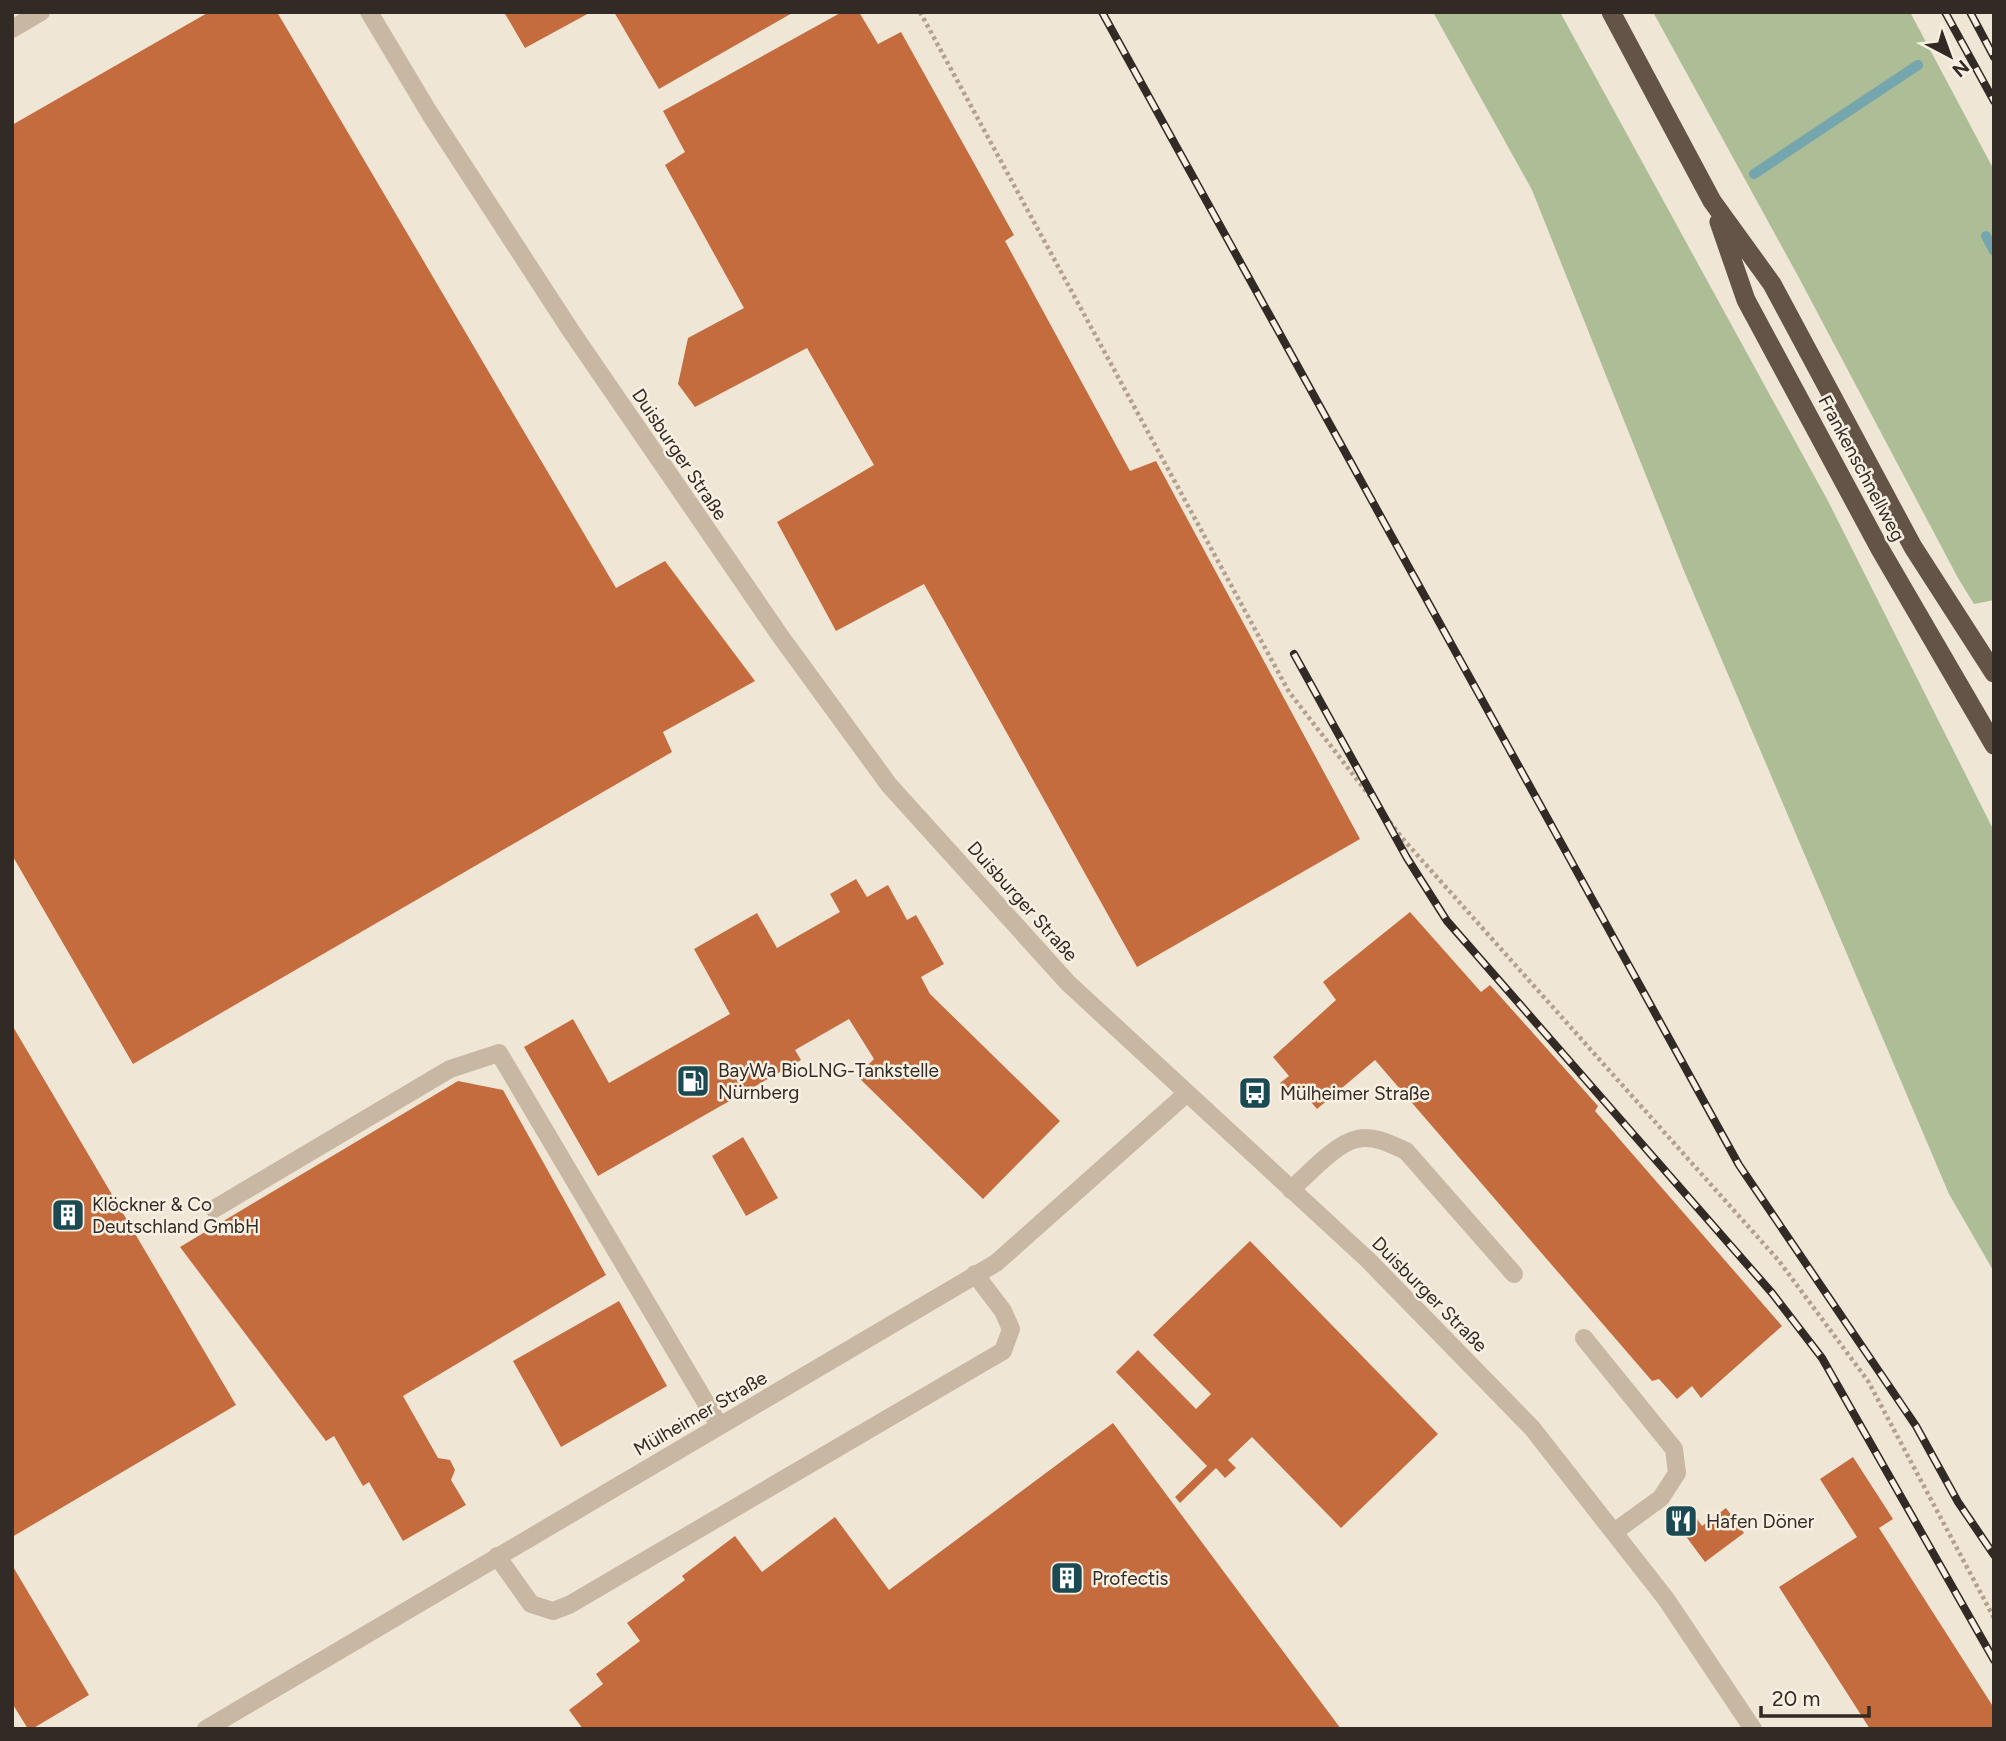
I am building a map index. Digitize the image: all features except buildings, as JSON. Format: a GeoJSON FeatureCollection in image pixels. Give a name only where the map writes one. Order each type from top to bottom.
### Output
{"type":"FeatureCollection","features":[{"type":"Feature","properties":{"kind":"highway","name":"Frankenschnellweg"},"geometry":{"type":"LineString","coordinates":[[1611,12],[1712,201],[1772,284],[1894,513],[1994,673]]}},
{"type":"Feature","properties":{"kind":"highway","name":"Frankenschnellweg"},"geometry":{"type":"LineString","coordinates":[[1712,201],[1746,300],[1880,549],[1994,745]]}},
{"type":"Feature","properties":{"kind":"street"},"geometry":{"type":"LineString","coordinates":[[12,29],[41,12]]}},
{"type":"Feature","properties":{"kind":"street","name":"Duisburger Straße"},"geometry":{"type":"LineString","coordinates":[[369,12],[430,114],[571,331],[780,638],[889,785],[1068,983],[1368,1260],[1532,1428],[1666,1599],[1753,1729]]}},
{"type":"Feature","properties":{"kind":"street"},"geometry":{"type":"LineString","coordinates":[[214,1209],[450,1069],[499,1053],[719,1426]]}},
{"type":"Feature","properties":{"kind":"street","name":"Mülheimer Straße"},"geometry":{"type":"LineString","coordinates":[[206,1729],[996,1262],[1186,1094]]}},
{"type":"Feature","properties":{"kind":"street"},"geometry":{"type":"LineString","coordinates":[[1291,1189],[1328,1155],[1357,1139],[1381,1140],[1406,1151],[1514,1274]]}},
{"type":"Feature","properties":{"kind":"street"},"geometry":{"type":"LineString","coordinates":[[497,1556],[531,1604],[553,1611],[569,1605],[1003,1351],[1010,1329],[1003,1311],[975,1274]]}},
{"type":"Feature","properties":{"kind":"street"},"geometry":{"type":"LineString","coordinates":[[1584,1338],[1674,1449],[1677,1473],[1661,1498],[1614,1532]]}},
{"type":"Feature","properties":{"kind":"path"},"geometry":{"type":"LineString","coordinates":[[919,12],[1289,692],[1403,839],[1779,1261],[1868,1381],[1994,1618]]}},
{"type":"Feature","properties":{"kind":"green space"},"geometry":{"type":"Polygon","coordinates":[[[1433,12],[1560,12],[1828,501],[1994,831],[1994,1272],[1949,1194],[1684,571],[1532,190],[1433,12]]]}},
{"type":"Feature","properties":{"kind":"green space"},"geometry":{"type":"Polygon","coordinates":[[[1653,12],[1910,12],[1994,170],[1994,600],[1974,604],[1958,578],[1798,276],[1653,12]]]}},
{"type":"Feature","properties":{"kind":"waterway"},"geometry":{"type":"LineString","coordinates":[[1754,174],[1918,65]]}},
{"type":"Feature","properties":{"kind":"waterway"},"geometry":{"type":"LineString","coordinates":[[1986,236],[1994,251]]}},
{"type":"Feature","properties":{"kind":"railway"},"geometry":{"type":"LineString","coordinates":[[1102,12],[1739,1165],[1916,1426],[1958,1502],[1994,1555]]}},
{"type":"Feature","properties":{"kind":"railway"},"geometry":{"type":"LineString","coordinates":[[1945,12],[1994,101]]}},
{"type":"Feature","properties":{"kind":"railway"},"geometry":{"type":"LineString","coordinates":[[1970,12],[1994,57]]}},
{"type":"Feature","properties":{"kind":"railway"},"geometry":{"type":"LineString","coordinates":[[1294,654],[1407,858],[1447,921],[1772,1293],[1822,1358],[1994,1660]]}},
{"type":"Feature","properties":{"kind":"place","name":"BayWa BioLNG-Tankstelle Nürnberg"},"geometry":{"type":"Point","coordinates":[693,1081]}},
{"type":"Feature","properties":{"kind":"place","name":"Mülheimer Straße"},"geometry":{"type":"Point","coordinates":[1255,1093]}},
{"type":"Feature","properties":{"kind":"place","name":"Klöckner & Co Deutschland GmbH"},"geometry":{"type":"Point","coordinates":[68,1215]}},
{"type":"Feature","properties":{"kind":"place","name":"Hafen Döner"},"geometry":{"type":"Point","coordinates":[1681,1521]}},
{"type":"Feature","properties":{"kind":"place","name":"Profectis"},"geometry":{"type":"Point","coordinates":[1067,1578]}}]}
